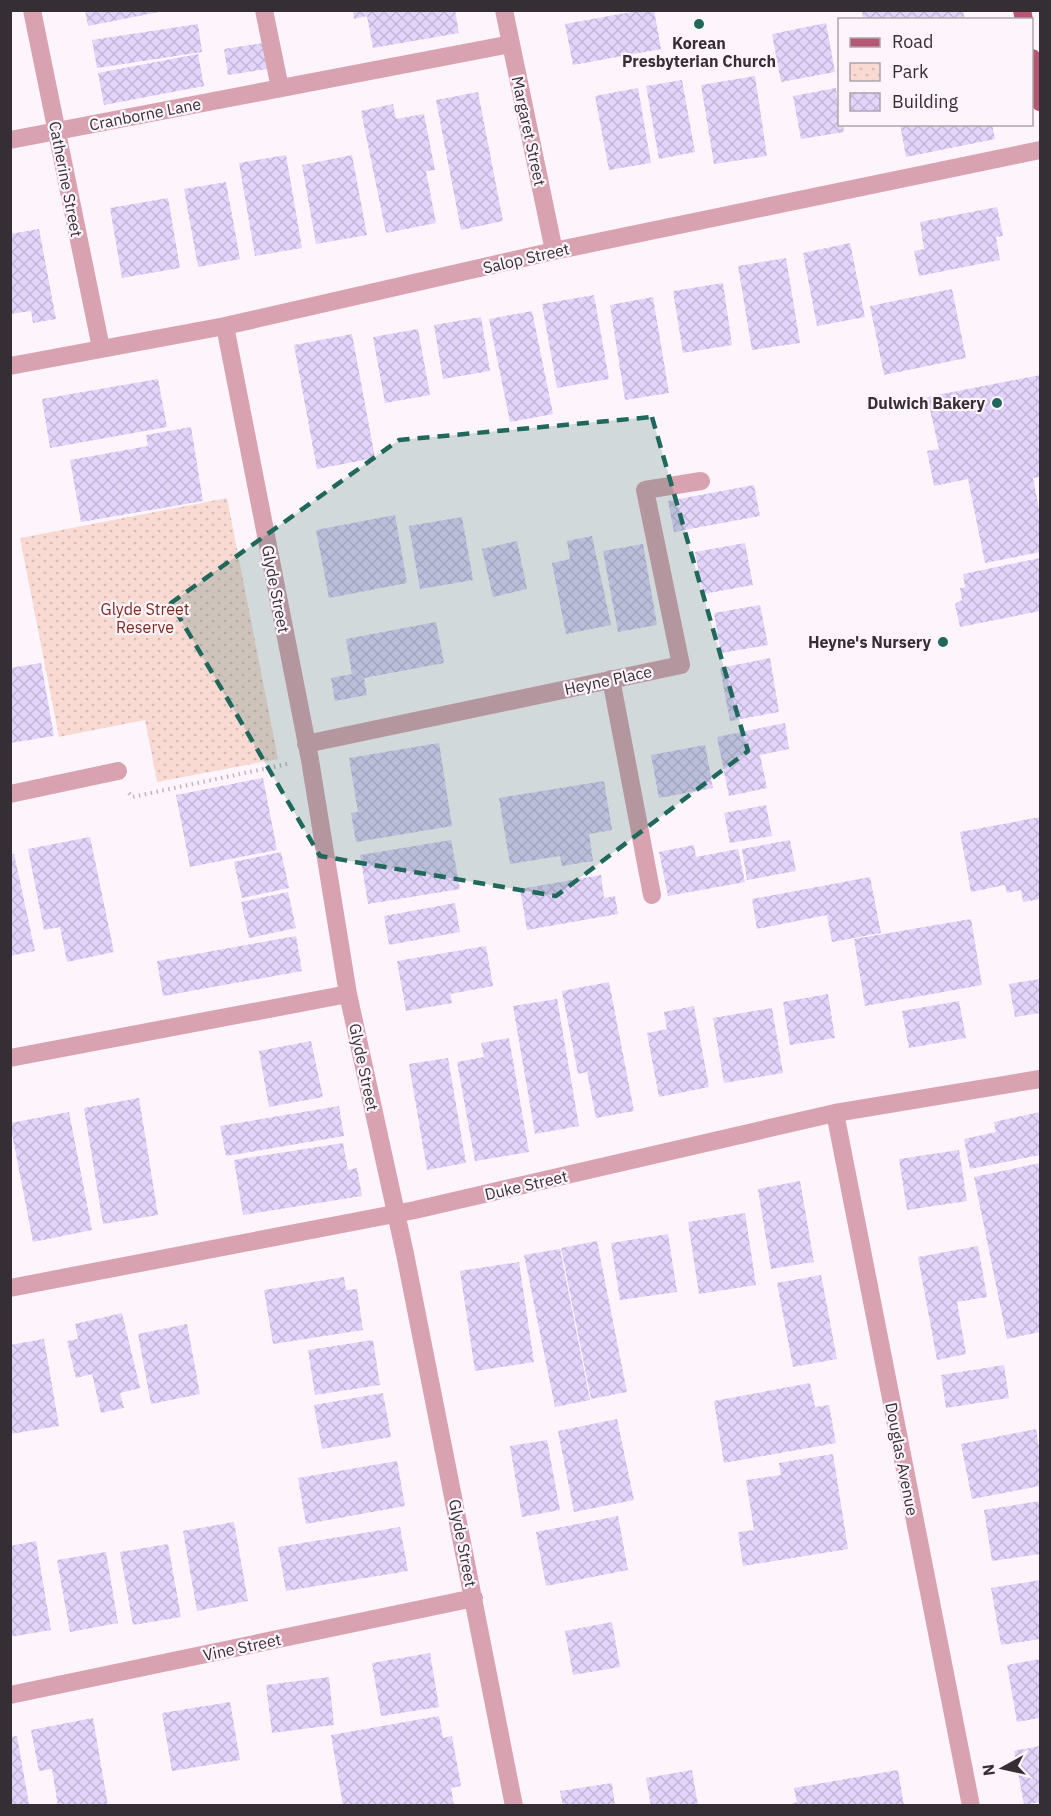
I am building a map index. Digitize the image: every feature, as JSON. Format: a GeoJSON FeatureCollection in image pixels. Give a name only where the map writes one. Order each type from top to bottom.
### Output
{"type":"FeatureCollection","features":[{"type":"Feature","properties":{"kind":"main road"},"geometry":{"type":"LineString","coordinates":[[1033,63],[1040,99]]}},
{"type":"Feature","properties":{"kind":"street","name":"Catherine Street"},"geometry":{"type":"LineString","coordinates":[[32,10],[101,348]]}},
{"type":"Feature","properties":{"kind":"street"},"geometry":{"type":"LineString","coordinates":[[264,10],[280,88]]}},
{"type":"Feature","properties":{"kind":"street","name":"Margaret Street"},"geometry":{"type":"LineString","coordinates":[[504,10],[554,252]]}},
{"type":"Feature","properties":{"kind":"street","name":"Cranborne Lane"},"geometry":{"type":"LineString","coordinates":[[10,140],[511,44]]}},
{"type":"Feature","properties":{"kind":"street","name":"Salop Street"},"geometry":{"type":"LineString","coordinates":[[10,366],[225,326],[554,252],[1041,150]]}},
{"type":"Feature","properties":{"kind":"street","name":"Glyde Street"},"geometry":{"type":"LineString","coordinates":[[225,326],[308,752],[348,994],[474,1598],[514,1806]]}},
{"type":"Feature","properties":{"kind":"street","name":"Heyne Place"},"geometry":{"type":"LineString","coordinates":[[308,752],[611,679],[681,665],[645,490],[701,481]]}},
{"type":"Feature","properties":{"kind":"street"},"geometry":{"type":"LineString","coordinates":[[611,679],[652,895]]}},
{"type":"Feature","properties":{"kind":"street"},"geometry":{"type":"LineString","coordinates":[[10,794],[118,771]]}},
{"type":"Feature","properties":{"kind":"street"},"geometry":{"type":"LineString","coordinates":[[10,1058],[348,994]]}},
{"type":"Feature","properties":{"kind":"street","name":"Duke Street"},"geometry":{"type":"LineString","coordinates":[[10,1288],[394,1213],[835,1113],[1041,1078]]}},
{"type":"Feature","properties":{"kind":"street","name":"Douglas Avenue"},"geometry":{"type":"LineString","coordinates":[[835,1113],[971,1806]]}},
{"type":"Feature","properties":{"kind":"street","name":"Vine Street"},"geometry":{"type":"LineString","coordinates":[[10,1695],[474,1598]]}},
{"type":"Feature","properties":{"kind":"path"},"geometry":{"type":"LineString","coordinates":[[118,771],[132,797],[308,752]]}},
{"type":"Feature","properties":{"kind":"highlighted area"},"geometry":{"type":"Polygon","coordinates":[[[652,417],[748,751],[556,896],[320,856],[171,603],[399,440],[652,417]]]}},
{"type":"Feature","properties":{"kind":"green space","name":"Glyde Street Reserve"},"geometry":{"type":"Polygon","coordinates":[[[227,498],[278,759],[157,782],[145,720],[59,737],[20,538],[227,498]]]}},
{"type":"Feature","properties":{"kind":"building"},"geometry":{"type":"Polygon","coordinates":[[[85,10],[159,10],[159,12],[88,26],[85,10]]]}},
{"type":"Feature","properties":{"kind":"building"},"geometry":{"type":"Polygon","coordinates":[[[353,10],[455,10],[459,33],[373,48],[367,16],[354,19],[353,10]]]}},
{"type":"Feature","properties":{"kind":"building"},"geometry":{"type":"Polygon","coordinates":[[[642,10],[654,10],[661,49],[573,65],[565,24],[642,10]]]}},
{"type":"Feature","properties":{"kind":"building"},"geometry":{"type":"Polygon","coordinates":[[[862,10],[963,10],[965,18],[863,18],[862,10]]]}},
{"type":"Feature","properties":{"kind":"building"},"geometry":{"type":"Polygon","coordinates":[[[826,23],[835,72],[781,82],[772,34],[826,23]]]}},
{"type":"Feature","properties":{"kind":"building"},"geometry":{"type":"Polygon","coordinates":[[[198,24],[202,52],[97,68],[92,40],[198,24]]]}},
{"type":"Feature","properties":{"kind":"building"},"geometry":{"type":"Polygon","coordinates":[[[263,43],[267,69],[228,75],[224,49],[263,43]]]}},
{"type":"Feature","properties":{"kind":"building"},"geometry":{"type":"Polygon","coordinates":[[[198,54],[204,86],[104,105],[98,73],[198,54]]]}},
{"type":"Feature","properties":{"kind":"building"},"geometry":{"type":"Polygon","coordinates":[[[755,76],[767,156],[714,164],[701,85],[755,76]]]}},
{"type":"Feature","properties":{"kind":"building"},"geometry":{"type":"Polygon","coordinates":[[[682,80],[695,152],[659,159],[646,86],[682,80]]]}},
{"type":"Feature","properties":{"kind":"building"},"geometry":{"type":"Polygon","coordinates":[[[638,88],[651,163],[609,170],[595,96],[638,88]]]}},
{"type":"Feature","properties":{"kind":"building"},"geometry":{"type":"Polygon","coordinates":[[[836,88],[838,126],[843,126],[844,132],[801,139],[793,96],[836,88]]]}},
{"type":"Feature","properties":{"kind":"building"},"geometry":{"type":"Polygon","coordinates":[[[478,92],[503,221],[461,230],[436,100],[478,92]]]}},
{"type":"Feature","properties":{"kind":"building"},"geometry":{"type":"Polygon","coordinates":[[[393,104],[396,119],[424,114],[435,170],[426,171],[436,223],[386,233],[361,111],[393,104]]]}},
{"type":"Feature","properties":{"kind":"building"},"geometry":{"type":"Polygon","coordinates":[[[900,126],[992,126],[995,139],[906,157],[900,126]]]}},
{"type":"Feature","properties":{"kind":"building"},"geometry":{"type":"Polygon","coordinates":[[[286,155],[302,248],[255,256],[239,163],[286,155]]]}},
{"type":"Feature","properties":{"kind":"building"},"geometry":{"type":"Polygon","coordinates":[[[352,155],[367,235],[316,244],[302,165],[352,155]]]}},
{"type":"Feature","properties":{"kind":"building"},"geometry":{"type":"Polygon","coordinates":[[[226,182],[240,259],[198,267],[184,189],[226,182]]]}},
{"type":"Feature","properties":{"kind":"building"},"geometry":{"type":"Polygon","coordinates":[[[168,198],[180,268],[122,278],[110,208],[168,198]]]}},
{"type":"Feature","properties":{"kind":"building"},"geometry":{"type":"Polygon","coordinates":[[[997,207],[1003,236],[996,237],[1000,260],[919,276],[914,251],[924,249],[920,222],[997,207]]]}},
{"type":"Feature","properties":{"kind":"building"},"geometry":{"type":"Polygon","coordinates":[[[39,229],[56,319],[33,323],[31,311],[10,314],[10,234],[39,229]]]}},
{"type":"Feature","properties":{"kind":"building"},"geometry":{"type":"Polygon","coordinates":[[[850,243],[865,317],[817,326],[803,253],[850,243]]]}},
{"type":"Feature","properties":{"kind":"building"},"geometry":{"type":"Polygon","coordinates":[[[786,258],[800,343],[752,350],[738,266],[786,258]]]}},
{"type":"Feature","properties":{"kind":"building"},"geometry":{"type":"Polygon","coordinates":[[[723,283],[732,345],[683,353],[673,291],[723,283]]]}},
{"type":"Feature","properties":{"kind":"building"},"geometry":{"type":"Polygon","coordinates":[[[952,289],[966,358],[884,375],[870,306],[952,289]]]}},
{"type":"Feature","properties":{"kind":"building"},"geometry":{"type":"Polygon","coordinates":[[[594,295],[609,379],[557,388],[542,304],[594,295]]]}},
{"type":"Feature","properties":{"kind":"building"},"geometry":{"type":"Polygon","coordinates":[[[653,297],[669,393],[625,400],[610,305],[653,297]]]}},
{"type":"Feature","properties":{"kind":"building"},"geometry":{"type":"Polygon","coordinates":[[[532,311],[553,414],[510,422],[489,319],[532,311]]]}},
{"type":"Feature","properties":{"kind":"building"},"geometry":{"type":"Polygon","coordinates":[[[481,317],[490,371],[443,379],[434,325],[481,317]]]}},
{"type":"Feature","properties":{"kind":"building"},"geometry":{"type":"Polygon","coordinates":[[[418,329],[430,395],[385,403],[373,337],[418,329]]]}},
{"type":"Feature","properties":{"kind":"building"},"geometry":{"type":"Polygon","coordinates":[[[352,334],[375,458],[317,469],[294,345],[352,334]]]}},
{"type":"Feature","properties":{"kind":"building"},"geometry":{"type":"Polygon","coordinates":[[[1040,375],[1040,477],[1033,478],[1040,514],[1040,552],[985,563],[968,479],[934,486],[927,451],[939,449],[927,397],[1040,375]]]}},
{"type":"Feature","properties":{"kind":"building"},"geometry":{"type":"Polygon","coordinates":[[[158,379],[167,427],[50,448],[42,399],[158,379]]]}},
{"type":"Feature","properties":{"kind":"building"},"geometry":{"type":"Polygon","coordinates":[[[191,427],[203,501],[81,522],[70,460],[148,446],[146,435],[191,427]]]}},
{"type":"Feature","properties":{"kind":"building"},"geometry":{"type":"Polygon","coordinates":[[[754,485],[760,516],[674,532],[668,501],[754,485]]]}},
{"type":"Feature","properties":{"kind":"building"},"geometry":{"type":"Polygon","coordinates":[[[395,515],[407,583],[329,598],[316,530],[395,515]]]}},
{"type":"Feature","properties":{"kind":"building"},"geometry":{"type":"Polygon","coordinates":[[[462,517],[473,580],[420,589],[409,526],[462,517]]]}},
{"type":"Feature","properties":{"kind":"building"},"geometry":{"type":"Polygon","coordinates":[[[592,536],[611,625],[566,634],[552,563],[570,559],[567,541],[592,536]]]}},
{"type":"Feature","properties":{"kind":"building"},"geometry":{"type":"Polygon","coordinates":[[[517,541],[527,589],[493,597],[482,549],[517,541]]]}},
{"type":"Feature","properties":{"kind":"building"},"geometry":{"type":"Polygon","coordinates":[[[745,543],[753,585],[703,594],[695,552],[745,543]]]}},
{"type":"Feature","properties":{"kind":"building"},"geometry":{"type":"Polygon","coordinates":[[[643,544],[657,625],[618,632],[603,551],[643,544]]]}},
{"type":"Feature","properties":{"kind":"building"},"geometry":{"type":"Polygon","coordinates":[[[1040,558],[1040,611],[960,627],[955,604],[962,600],[960,588],[965,587],[963,574],[1040,558]]]}},
{"type":"Feature","properties":{"kind":"building"},"geometry":{"type":"Polygon","coordinates":[[[760,605],[768,645],[721,653],[714,613],[760,605]]]}},
{"type":"Feature","properties":{"kind":"building"},"geometry":{"type":"Polygon","coordinates":[[[436,622],[444,663],[364,678],[367,695],[335,701],[331,678],[352,674],[346,639],[436,622]]]}},
{"type":"Feature","properties":{"kind":"building"},"geometry":{"type":"Polygon","coordinates":[[[770,658],[779,712],[730,721],[720,668],[770,658]]]}},
{"type":"Feature","properties":{"kind":"building"},"geometry":{"type":"Polygon","coordinates":[[[41,663],[54,736],[10,743],[10,668],[41,663]]]}},
{"type":"Feature","properties":{"kind":"building"},"geometry":{"type":"Polygon","coordinates":[[[785,723],[789,749],[760,755],[767,788],[729,796],[717,737],[785,723]]]}},
{"type":"Feature","properties":{"kind":"building"},"geometry":{"type":"Polygon","coordinates":[[[439,743],[452,826],[356,842],[351,813],[358,812],[349,758],[439,743]]]}},
{"type":"Feature","properties":{"kind":"building"},"geometry":{"type":"Polygon","coordinates":[[[705,745],[713,788],[659,798],[651,755],[705,745]]]}},
{"type":"Feature","properties":{"kind":"building"},"geometry":{"type":"Polygon","coordinates":[[[263,778],[277,850],[190,867],[176,795],[263,778]]]}},
{"type":"Feature","properties":{"kind":"building"},"geometry":{"type":"Polygon","coordinates":[[[604,781],[612,830],[589,834],[593,861],[562,866],[560,856],[510,864],[499,798],[604,781]]]}},
{"type":"Feature","properties":{"kind":"building"},"geometry":{"type":"Polygon","coordinates":[[[766,805],[772,836],[730,843],[724,813],[766,805]]]}},
{"type":"Feature","properties":{"kind":"building"},"geometry":{"type":"Polygon","coordinates":[[[1040,817],[1040,899],[1023,902],[1021,890],[1007,893],[1005,885],[971,892],[960,832],[1040,817]]]}},
{"type":"Feature","properties":{"kind":"building"},"geometry":{"type":"Polygon","coordinates":[[[90,837],[114,952],[67,962],[60,927],[44,930],[28,849],[90,837]]]}},
{"type":"Feature","properties":{"kind":"building"},"geometry":{"type":"Polygon","coordinates":[[[451,840],[460,889],[368,904],[360,855],[451,840]]]}},
{"type":"Feature","properties":{"kind":"building"},"geometry":{"type":"Polygon","coordinates":[[[790,840],[796,871],[747,880],[742,849],[790,840]]]}},
{"type":"Feature","properties":{"kind":"building"},"geometry":{"type":"Polygon","coordinates":[[[694,845],[696,857],[738,849],[745,882],[668,896],[659,852],[694,845]]]}},
{"type":"Feature","properties":{"kind":"building"},"geometry":{"type":"Polygon","coordinates":[[[281,852],[289,888],[242,898],[234,862],[281,852]]]}},
{"type":"Feature","properties":{"kind":"building"},"geometry":{"type":"Polygon","coordinates":[[[10,854],[14,854],[35,951],[10,956],[10,854]]]}},
{"type":"Feature","properties":{"kind":"building"},"geometry":{"type":"Polygon","coordinates":[[[601,875],[604,898],[615,896],[618,914],[527,930],[520,889],[601,875]]]}},
{"type":"Feature","properties":{"kind":"building"},"geometry":{"type":"Polygon","coordinates":[[[870,877],[881,933],[832,942],[827,915],[757,929],[752,899],[870,877]]]}},
{"type":"Feature","properties":{"kind":"building"},"geometry":{"type":"Polygon","coordinates":[[[288,892],[296,928],[249,938],[241,902],[288,892]]]}},
{"type":"Feature","properties":{"kind":"building"},"geometry":{"type":"Polygon","coordinates":[[[455,903],[460,932],[389,945],[384,916],[455,903]]]}},
{"type":"Feature","properties":{"kind":"building"},"geometry":{"type":"Polygon","coordinates":[[[971,919],[982,985],[865,1006],[854,939],[971,919]]]}},
{"type":"Feature","properties":{"kind":"building"},"geometry":{"type":"Polygon","coordinates":[[[296,936],[302,971],[163,996],[157,961],[296,936]]]}},
{"type":"Feature","properties":{"kind":"building"},"geometry":{"type":"Polygon","coordinates":[[[486,946],[493,986],[450,994],[452,1003],[406,1011],[397,961],[486,946]]]}},
{"type":"Feature","properties":{"kind":"building"},"geometry":{"type":"Polygon","coordinates":[[[1040,979],[1040,1013],[1015,1017],[1009,984],[1040,979]]]}},
{"type":"Feature","properties":{"kind":"building"},"geometry":{"type":"Polygon","coordinates":[[[609,982],[634,1111],[596,1118],[587,1072],[578,1074],[562,991],[609,982]]]}},
{"type":"Feature","properties":{"kind":"building"},"geometry":{"type":"Polygon","coordinates":[[[828,994],[835,1038],[790,1045],[783,1002],[828,994]]]}},
{"type":"Feature","properties":{"kind":"building"},"geometry":{"type":"Polygon","coordinates":[[[557,999],[579,1126],[535,1134],[513,1006],[557,999]]]}},
{"type":"Feature","properties":{"kind":"building"},"geometry":{"type":"Polygon","coordinates":[[[959,1001],[966,1038],[909,1048],[902,1011],[959,1001]]]}},
{"type":"Feature","properties":{"kind":"building"},"geometry":{"type":"Polygon","coordinates":[[[694,1006],[709,1087],[659,1097],[647,1033],[667,1029],[664,1012],[694,1006]]]}},
{"type":"Feature","properties":{"kind":"building"},"geometry":{"type":"Polygon","coordinates":[[[772,1008],[783,1073],[724,1083],[713,1018],[772,1008]]]}},
{"type":"Feature","properties":{"kind":"building"},"geometry":{"type":"Polygon","coordinates":[[[509,1038],[529,1152],[475,1161],[457,1062],[484,1057],[481,1043],[509,1038]]]}},
{"type":"Feature","properties":{"kind":"building"},"geometry":{"type":"Polygon","coordinates":[[[311,1041],[323,1097],[269,1107],[259,1051],[311,1041]]]}},
{"type":"Feature","properties":{"kind":"building"},"geometry":{"type":"Polygon","coordinates":[[[448,1058],[466,1163],[427,1170],[409,1064],[448,1058]]]}},
{"type":"Feature","properties":{"kind":"building"},"geometry":{"type":"Polygon","coordinates":[[[139,1098],[158,1215],[103,1224],[84,1108],[139,1098]]]}},
{"type":"Feature","properties":{"kind":"building"},"geometry":{"type":"Polygon","coordinates":[[[339,1106],[344,1136],[226,1156],[220,1126],[339,1106]]]}},
{"type":"Feature","properties":{"kind":"building"},"geometry":{"type":"Polygon","coordinates":[[[69,1112],[92,1230],[33,1242],[10,1123],[69,1112]]]}},
{"type":"Feature","properties":{"kind":"building"},"geometry":{"type":"Polygon","coordinates":[[[1040,1112],[1040,1155],[970,1169],[964,1139],[996,1132],[994,1122],[1040,1112]]]}},
{"type":"Feature","properties":{"kind":"building"},"geometry":{"type":"Polygon","coordinates":[[[343,1143],[348,1170],[357,1168],[362,1196],[243,1215],[234,1160],[343,1143]]]}},
{"type":"Feature","properties":{"kind":"building"},"geometry":{"type":"Polygon","coordinates":[[[959,1150],[967,1201],[907,1210],[899,1159],[959,1150]]]}},
{"type":"Feature","properties":{"kind":"building"},"geometry":{"type":"Polygon","coordinates":[[[1040,1163],[1040,1332],[1007,1339],[974,1177],[1040,1163]]]}},
{"type":"Feature","properties":{"kind":"building"},"geometry":{"type":"Polygon","coordinates":[[[800,1181],[814,1262],[771,1269],[758,1189],[800,1181]]]}},
{"type":"Feature","properties":{"kind":"building"},"geometry":{"type":"Polygon","coordinates":[[[745,1213],[756,1285],[699,1294],[688,1222],[745,1213]]]}},
{"type":"Feature","properties":{"kind":"building"},"geometry":{"type":"Polygon","coordinates":[[[668,1234],[677,1292],[620,1300],[611,1243],[668,1234]]]}},
{"type":"Feature","properties":{"kind":"building"},"geometry":{"type":"Polygon","coordinates":[[[597,1241],[627,1392],[591,1399],[561,1248],[597,1241]]]}},
{"type":"Feature","properties":{"kind":"building"},"geometry":{"type":"Polygon","coordinates":[[[978,1246],[987,1297],[957,1302],[966,1354],[937,1360],[918,1257],[978,1246]]]}},
{"type":"Feature","properties":{"kind":"building"},"geometry":{"type":"Polygon","coordinates":[[[560,1249],[590,1400],[555,1407],[524,1255],[560,1249]]]}},
{"type":"Feature","properties":{"kind":"building"},"geometry":{"type":"Polygon","coordinates":[[[519,1262],[534,1362],[475,1371],[460,1271],[519,1262]]]}},
{"type":"Feature","properties":{"kind":"building"},"geometry":{"type":"Polygon","coordinates":[[[821,1275],[837,1359],[793,1367],[777,1283],[821,1275]]]}},
{"type":"Feature","properties":{"kind":"building"},"geometry":{"type":"Polygon","coordinates":[[[344,1277],[346,1290],[357,1289],[363,1330],[273,1344],[264,1290],[344,1277]]]}},
{"type":"Feature","properties":{"kind":"building"},"geometry":{"type":"Polygon","coordinates":[[[122,1313],[140,1388],[120,1393],[124,1408],[101,1413],[92,1374],[76,1378],[67,1341],[78,1339],[75,1324],[122,1313]]]}},
{"type":"Feature","properties":{"kind":"building"},"geometry":{"type":"Polygon","coordinates":[[[187,1324],[200,1394],[151,1404],[138,1334],[187,1324]]]}},
{"type":"Feature","properties":{"kind":"building"},"geometry":{"type":"Polygon","coordinates":[[[44,1339],[59,1426],[10,1434],[10,1345],[44,1339]]]}},
{"type":"Feature","properties":{"kind":"building"},"geometry":{"type":"Polygon","coordinates":[[[373,1340],[380,1385],[315,1395],[308,1350],[373,1340]]]}},
{"type":"Feature","properties":{"kind":"building"},"geometry":{"type":"Polygon","coordinates":[[[1004,1365],[1009,1398],[946,1408],[941,1375],[1004,1365]]]}},
{"type":"Feature","properties":{"kind":"building"},"geometry":{"type":"Polygon","coordinates":[[[810,1383],[815,1407],[829,1405],[836,1443],[724,1463],[714,1401],[810,1383]]]}},
{"type":"Feature","properties":{"kind":"building"},"geometry":{"type":"Polygon","coordinates":[[[383,1393],[391,1437],[322,1449],[314,1405],[383,1393]]]}},
{"type":"Feature","properties":{"kind":"building"},"geometry":{"type":"Polygon","coordinates":[[[617,1419],[634,1500],[574,1512],[558,1431],[617,1419]]]}},
{"type":"Feature","properties":{"kind":"building"},"geometry":{"type":"Polygon","coordinates":[[[1036,1429],[1040,1453],[1040,1486],[972,1499],[961,1444],[1036,1429]]]}},
{"type":"Feature","properties":{"kind":"building"},"geometry":{"type":"Polygon","coordinates":[[[547,1440],[560,1510],[522,1517],[510,1446],[547,1440]]]}},
{"type":"Feature","properties":{"kind":"building"},"geometry":{"type":"Polygon","coordinates":[[[833,1454],[848,1549],[743,1566],[738,1532],[754,1530],[746,1480],[781,1475],[779,1463],[833,1454]]]}},
{"type":"Feature","properties":{"kind":"building"},"geometry":{"type":"Polygon","coordinates":[[[397,1461],[405,1506],[306,1524],[298,1478],[397,1461]]]}},
{"type":"Feature","properties":{"kind":"building"},"geometry":{"type":"Polygon","coordinates":[[[1040,1501],[1040,1554],[992,1561],[984,1510],[1040,1501]]]}},
{"type":"Feature","properties":{"kind":"building"},"geometry":{"type":"Polygon","coordinates":[[[618,1516],[628,1570],[546,1586],[536,1532],[618,1516]]]}},
{"type":"Feature","properties":{"kind":"building"},"geometry":{"type":"Polygon","coordinates":[[[234,1522],[248,1601],[197,1611],[183,1531],[234,1522]]]}},
{"type":"Feature","properties":{"kind":"building"},"geometry":{"type":"Polygon","coordinates":[[[400,1527],[408,1571],[286,1591],[278,1547],[400,1527]]]}},
{"type":"Feature","properties":{"kind":"building"},"geometry":{"type":"Polygon","coordinates":[[[36,1541],[51,1630],[10,1637],[10,1546],[36,1541]]]}},
{"type":"Feature","properties":{"kind":"building"},"geometry":{"type":"Polygon","coordinates":[[[168,1544],[181,1617],[133,1625],[120,1552],[168,1544]]]}},
{"type":"Feature","properties":{"kind":"building"},"geometry":{"type":"Polygon","coordinates":[[[106,1552],[118,1623],[70,1632],[57,1560],[106,1552]]]}},
{"type":"Feature","properties":{"kind":"building"},"geometry":{"type":"Polygon","coordinates":[[[1040,1580],[1040,1639],[1001,1645],[991,1588],[1040,1580]]]}},
{"type":"Feature","properties":{"kind":"building"},"geometry":{"type":"Polygon","coordinates":[[[612,1622],[620,1667],[573,1675],[565,1631],[612,1622]]]}},
{"type":"Feature","properties":{"kind":"building"},"geometry":{"type":"Polygon","coordinates":[[[430,1653],[439,1707],[381,1716],[372,1663],[430,1653]]]}},
{"type":"Feature","properties":{"kind":"building"},"geometry":{"type":"Polygon","coordinates":[[[1040,1659],[1040,1718],[1017,1722],[1007,1665],[1040,1659]]]}},
{"type":"Feature","properties":{"kind":"building"},"geometry":{"type":"Polygon","coordinates":[[[329,1677],[334,1725],[272,1733],[266,1685],[329,1677]]]}},
{"type":"Feature","properties":{"kind":"building"},"geometry":{"type":"Polygon","coordinates":[[[230,1702],[240,1760],[172,1771],[162,1713],[230,1702]]]}},
{"type":"Feature","properties":{"kind":"building"},"geometry":{"type":"Polygon","coordinates":[[[439,1716],[443,1738],[452,1736],[461,1786],[451,1788],[454,1806],[343,1806],[331,1735],[439,1716]]]}},
{"type":"Feature","properties":{"kind":"building"},"geometry":{"type":"Polygon","coordinates":[[[93,1718],[108,1806],[58,1806],[52,1769],[39,1771],[31,1730],[93,1718]]]}},
{"type":"Feature","properties":{"kind":"building"},"geometry":{"type":"Polygon","coordinates":[[[17,1736],[29,1804],[10,1806],[10,1737],[17,1736]]]}},
{"type":"Feature","properties":{"kind":"building"},"geometry":{"type":"Polygon","coordinates":[[[1040,1746],[1040,1802],[1024,1805],[1014,1751],[1040,1746]]]}},
{"type":"Feature","properties":{"kind":"building"},"geometry":{"type":"Polygon","coordinates":[[[692,1770],[698,1806],[651,1806],[646,1778],[692,1770]]]}},
{"type":"Feature","properties":{"kind":"building"},"geometry":{"type":"Polygon","coordinates":[[[898,1770],[904,1806],[786,1806],[797,1802],[794,1788],[898,1770]]]}},
{"type":"Feature","properties":{"kind":"building"},"geometry":{"type":"Polygon","coordinates":[[[612,1783],[615,1806],[563,1806],[560,1791],[612,1783]]]}},
{"type":"Feature","properties":{"kind":"place","name":"Korean Presbyterian Church"},"geometry":{"type":"Point","coordinates":[699,24]}},
{"type":"Feature","properties":{"kind":"place","name":"Dulwich Bakery"},"geometry":{"type":"Point","coordinates":[997,403]}},
{"type":"Feature","properties":{"kind":"place","name":"Heyne's Nursery"},"geometry":{"type":"Point","coordinates":[943,642]}}]}
